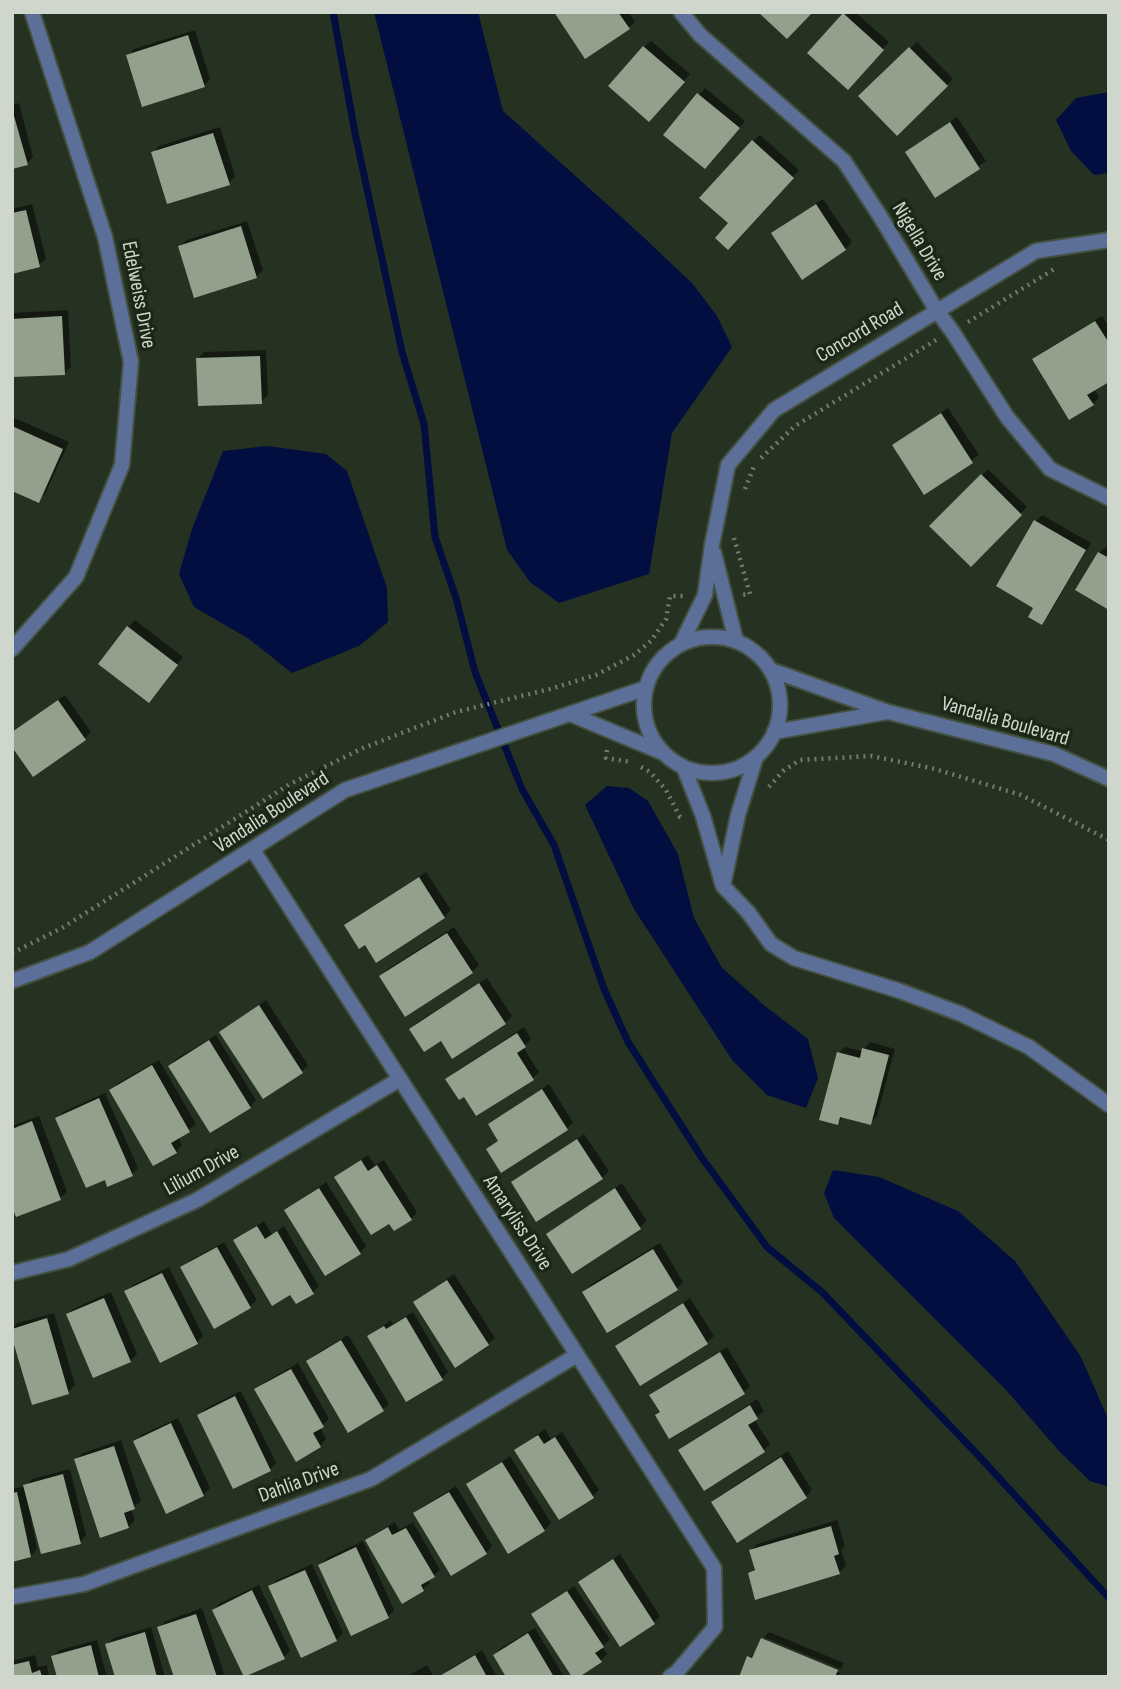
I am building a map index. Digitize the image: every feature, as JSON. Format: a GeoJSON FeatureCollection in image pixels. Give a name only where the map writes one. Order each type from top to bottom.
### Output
{"type":"FeatureCollection","features":[{"type":"Feature","properties":{"kind":"street","name":"Edelweiss Drive"},"geometry":{"type":"LineString","coordinates":[[12,649],[76,577],[122,465],[131,362],[105,237],[32,12]]}},
{"type":"Feature","properties":{"kind":"street","name":"Nigella Drive"},"geometry":{"type":"LineString","coordinates":[[681,12],[700,35],[844,161],[937,311],[1007,417],[1050,469],[1109,498]]}},
{"type":"Feature","properties":{"kind":"street","name":"Concord Road"},"geometry":{"type":"LineString","coordinates":[[681,644],[705,595],[728,465],[774,410],[1036,251],[1109,240]]}},
{"type":"Feature","properties":{"kind":"street","name":"Concord Road"},"geometry":{"type":"LineString","coordinates":[[712,545],[736,641]]}},
{"type":"Feature","properties":{"kind":"street"},"geometry":{"type":"LineString","coordinates":[[661,752],[649,732],[643,710],[646,688],[659,663],[681,644],[699,638],[718,637],[736,641],[756,653],[771,670],[778,690],[780,711],[774,732],[756,757],[738,815],[723,886]]}},
{"type":"Feature","properties":{"kind":"street","name":"Vandalia Boulevard"},"geometry":{"type":"LineString","coordinates":[[771,670],[888,712],[1054,754],[1109,779]]}},
{"type":"Feature","properties":{"kind":"street","name":"Vandalia Boulevard"},"geometry":{"type":"LineString","coordinates":[[12,981],[90,952],[345,790],[646,688]]}},
{"type":"Feature","properties":{"kind":"street","name":"Vandalia Boulevard"},"geometry":{"type":"LineString","coordinates":[[774,732],[888,712]]}},
{"type":"Feature","properties":{"kind":"street"},"geometry":{"type":"LineString","coordinates":[[569,714],[661,752],[684,768],[702,773],[722,773],[756,757]]}},
{"type":"Feature","properties":{"kind":"street"},"geometry":{"type":"LineString","coordinates":[[684,768],[703,816],[723,886],[748,912],[771,943],[794,958],[900,991],[961,1014],[1029,1047],[1109,1105]]}},
{"type":"Feature","properties":{"kind":"street","name":"Amaryliss Drive"},"geometry":{"type":"LineString","coordinates":[[253,850],[714,1569],[715,1627],[670,1677]]}},
{"type":"Feature","properties":{"kind":"street","name":"Lilium Drive"},"geometry":{"type":"LineString","coordinates":[[12,1273],[69,1259],[197,1200],[400,1079]]}},
{"type":"Feature","properties":{"kind":"street","name":"Dahlia Drive"},"geometry":{"type":"LineString","coordinates":[[12,1597],[84,1584],[371,1479],[578,1356]]}},
{"type":"Feature","properties":{"kind":"path"},"geometry":{"type":"LineString","coordinates":[[739,501],[755,464],[795,426],[1057,268],[1068,266]]}},
{"type":"Feature","properties":{"kind":"path"},"geometry":{"type":"LineString","coordinates":[[725,595],[750,594],[733,539],[735,526]]}},
{"type":"Feature","properties":{"kind":"path"},"geometry":{"type":"LineString","coordinates":[[12,953],[62,928],[290,784],[363,748],[456,712],[596,675],[634,655],[651,641],[666,619],[670,596],[705,595]]}},
{"type":"Feature","properties":{"kind":"path"},"geometry":{"type":"LineString","coordinates":[[766,796],[770,784],[800,760],[872,756],[935,769],[1021,794],[1109,840]]}},
{"type":"Feature","properties":{"kind":"path"},"geometry":{"type":"LineString","coordinates":[[606,758],[633,762],[650,772],[666,790],[680,817]]}},
{"type":"Feature","properties":{"kind":"shaded area"},"geometry":{"type":"Polygon","coordinates":[[[374,12],[478,12],[503,111],[692,283],[717,316],[732,347],[672,433],[649,574],[559,603],[530,582],[507,550],[374,12]]]}},
{"type":"Feature","properties":{"kind":"shaded area"},"geometry":{"type":"Polygon","coordinates":[[[1109,92],[1109,173],[1094,175],[1071,151],[1056,120],[1076,98],[1109,92]]]}},
{"type":"Feature","properties":{"kind":"shaded area"},"geometry":{"type":"Polygon","coordinates":[[[267,446],[326,454],[347,471],[387,588],[388,622],[359,646],[292,673],[249,639],[194,607],[179,574],[192,529],[223,451],[267,446]]]}},
{"type":"Feature","properties":{"kind":"shaded area"},"geometry":{"type":"Polygon","coordinates":[[[607,786],[629,788],[648,801],[678,854],[694,918],[722,968],[808,1039],[818,1078],[806,1108],[767,1095],[732,1060],[634,909],[585,805],[607,786]]]}},
{"type":"Feature","properties":{"kind":"shaded area"},"geometry":{"type":"Polygon","coordinates":[[[833,1170],[879,1177],[958,1211],[1015,1261],[1081,1357],[1109,1421],[1109,1487],[1090,1481],[1059,1451],[1006,1390],[834,1218],[824,1193],[833,1170]]]}},
{"type":"Feature","properties":{"kind":"building"},"geometry":{"type":"Polygon","coordinates":[[[554,12],[618,12],[630,29],[585,59],[554,12]]]}},
{"type":"Feature","properties":{"kind":"building"},"geometry":{"type":"Polygon","coordinates":[[[758,12],[813,12],[787,39],[758,12]]]}},
{"type":"Feature","properties":{"kind":"building"},"geometry":{"type":"Polygon","coordinates":[[[843,13],[884,50],[848,90],[807,53],[843,13]]]}},
{"type":"Feature","properties":{"kind":"building"},"geometry":{"type":"Polygon","coordinates":[[[188,35],[205,87],[142,107],[126,55],[188,35]]]}},
{"type":"Feature","properties":{"kind":"building"},"geometry":{"type":"Polygon","coordinates":[[[643,46],[685,82],[649,122],[608,86],[643,46]]]}},
{"type":"Feature","properties":{"kind":"building"},"geometry":{"type":"Polygon","coordinates":[[[909,47],[948,86],[897,136],[858,96],[909,47]]]}},
{"type":"Feature","properties":{"kind":"building"},"geometry":{"type":"Polygon","coordinates":[[[697,93],[740,128],[705,169],[663,135],[697,93]]]}},
{"type":"Feature","properties":{"kind":"building"},"geometry":{"type":"Polygon","coordinates":[[[12,109],[28,165],[12,169],[12,109]]]}},
{"type":"Feature","properties":{"kind":"building"},"geometry":{"type":"Polygon","coordinates":[[[950,122],[980,169],[935,198],[905,152],[950,122]]]}},
{"type":"Feature","properties":{"kind":"building"},"geometry":{"type":"Polygon","coordinates":[[[213,133],[230,185],[167,204],[151,152],[213,133]]]}},
{"type":"Feature","properties":{"kind":"building"},"geometry":{"type":"Polygon","coordinates":[[[752,140],[794,178],[728,250],[715,238],[728,223],[699,198],[752,140]]]}},
{"type":"Feature","properties":{"kind":"building"},"geometry":{"type":"Polygon","coordinates":[[[816,204],[846,250],[802,280],[771,233],[816,204]]]}},
{"type":"Feature","properties":{"kind":"building"},"geometry":{"type":"Polygon","coordinates":[[[26,210],[40,267],[12,274],[12,213],[26,210]]]}},
{"type":"Feature","properties":{"kind":"building"},"geometry":{"type":"Polygon","coordinates":[[[241,226],[257,278],[194,298],[178,246],[241,226]]]}},
{"type":"Feature","properties":{"kind":"building"},"geometry":{"type":"Polygon","coordinates":[[[62,316],[65,375],[12,377],[12,319],[62,316]]]}},
{"type":"Feature","properties":{"kind":"building"},"geometry":{"type":"Polygon","coordinates":[[[1095,321],[1109,343],[1109,382],[1087,395],[1094,405],[1069,420],[1032,359],[1095,321]]]}},
{"type":"Feature","properties":{"kind":"building"},"geometry":{"type":"Polygon","coordinates":[[[260,356],[262,404],[198,406],[196,358],[260,356]]]}},
{"type":"Feature","properties":{"kind":"building"},"geometry":{"type":"Polygon","coordinates":[[[941,413],[973,463],[924,495],[892,445],[941,413]]]}},
{"type":"Feature","properties":{"kind":"building"},"geometry":{"type":"Polygon","coordinates":[[[12,426],[63,449],[39,503],[12,491],[12,426]]]}},
{"type":"Feature","properties":{"kind":"building"},"geometry":{"type":"Polygon","coordinates":[[[981,474],[1022,515],[971,567],[929,526],[981,474]]]}},
{"type":"Feature","properties":{"kind":"building"},"geometry":{"type":"Polygon","coordinates":[[[1034,520],[1086,550],[1042,625],[1028,617],[1033,608],[996,586],[1034,520]]]}},
{"type":"Feature","properties":{"kind":"building"},"geometry":{"type":"Polygon","coordinates":[[[1098,552],[1109,558],[1109,610],[1075,590],[1098,552]]]}},
{"type":"Feature","properties":{"kind":"building"},"geometry":{"type":"Polygon","coordinates":[[[127,626],[178,665],[149,703],[98,664],[127,626]]]}},
{"type":"Feature","properties":{"kind":"building"},"geometry":{"type":"Polygon","coordinates":[[[58,700],[86,740],[33,777],[12,747],[12,732],[58,700]]]}},
{"type":"Feature","properties":{"kind":"building"},"geometry":{"type":"Polygon","coordinates":[[[419,877],[445,918],[376,963],[365,945],[359,949],[344,925],[419,877]]]}},
{"type":"Feature","properties":{"kind":"building"},"geometry":{"type":"Polygon","coordinates":[[[447,933],[473,973],[405,1017],[379,976],[447,933]]]}},
{"type":"Feature","properties":{"kind":"building"},"geometry":{"type":"Polygon","coordinates":[[[479,983],[506,1024],[452,1059],[441,1041],[424,1052],[409,1029],[479,983]]]}},
{"type":"Feature","properties":{"kind":"building"},"geometry":{"type":"Polygon","coordinates":[[[259,1005],[303,1073],[263,1099],[219,1032],[259,1005]]]}},
{"type":"Feature","properties":{"kind":"building"},"geometry":{"type":"Polygon","coordinates":[[[517,1033],[526,1047],[517,1053],[534,1080],[476,1116],[464,1097],[459,1100],[445,1079],[517,1033]]]}},
{"type":"Feature","properties":{"kind":"building"},"geometry":{"type":"Polygon","coordinates":[[[209,1040],[251,1108],[210,1133],[168,1066],[209,1040]]]}},
{"type":"Feature","properties":{"kind":"building"},"geometry":{"type":"Polygon","coordinates":[[[862,1048],[889,1055],[871,1125],[840,1117],[838,1125],[819,1120],[837,1052],[860,1058],[862,1048]]]}},
{"type":"Feature","properties":{"kind":"building"},"geometry":{"type":"Polygon","coordinates":[[[152,1065],[190,1132],[171,1143],[177,1153],[153,1166],[109,1090],[152,1065]]]}},
{"type":"Feature","properties":{"kind":"building"},"geometry":{"type":"Polygon","coordinates":[[[542,1089],[568,1130],[501,1173],[486,1149],[498,1141],[488,1124],[542,1089]]]}},
{"type":"Feature","properties":{"kind":"building"},"geometry":{"type":"Polygon","coordinates":[[[99,1098],[133,1176],[107,1187],[105,1180],[86,1188],[55,1118],[99,1098]]]}},
{"type":"Feature","properties":{"kind":"building"},"geometry":{"type":"Polygon","coordinates":[[[32,1121],[61,1200],[16,1217],[12,1207],[12,1129],[32,1121]]]}},
{"type":"Feature","properties":{"kind":"building"},"geometry":{"type":"Polygon","coordinates":[[[577,1139],[603,1179],[536,1222],[511,1182],[577,1139]]]}},
{"type":"Feature","properties":{"kind":"building"},"geometry":{"type":"Polygon","coordinates":[[[361,1160],[368,1171],[377,1165],[412,1220],[394,1231],[389,1224],[371,1235],[334,1177],[361,1160]]]}},
{"type":"Feature","properties":{"kind":"building"},"geometry":{"type":"Polygon","coordinates":[[[319,1188],[361,1254],[325,1276],[284,1210],[319,1188]]]}},
{"type":"Feature","properties":{"kind":"building"},"geometry":{"type":"Polygon","coordinates":[[[615,1188],[641,1229],[572,1274],[546,1234],[615,1188]]]}},
{"type":"Feature","properties":{"kind":"building"},"geometry":{"type":"Polygon","coordinates":[[[257,1226],[265,1239],[277,1231],[314,1294],[296,1304],[290,1295],[272,1306],[233,1240],[257,1226]]]}},
{"type":"Feature","properties":{"kind":"building"},"geometry":{"type":"Polygon","coordinates":[[[217,1247],[251,1308],[214,1329],[180,1267],[217,1247]]]}},
{"type":"Feature","properties":{"kind":"building"},"geometry":{"type":"Polygon","coordinates":[[[653,1249],[678,1290],[607,1333],[582,1292],[653,1249]]]}},
{"type":"Feature","properties":{"kind":"building"},"geometry":{"type":"Polygon","coordinates":[[[162,1273],[198,1344],[160,1363],[124,1291],[162,1273]]]}},
{"type":"Feature","properties":{"kind":"building"},"geometry":{"type":"Polygon","coordinates":[[[447,1280],[489,1345],[455,1368],[413,1302],[447,1280]]]}},
{"type":"Feature","properties":{"kind":"building"},"geometry":{"type":"Polygon","coordinates":[[[104,1298],[131,1362],[93,1378],[66,1314],[104,1298]]]}},
{"type":"Feature","properties":{"kind":"building"},"geometry":{"type":"Polygon","coordinates":[[[683,1303],[708,1344],[640,1386],[615,1346],[683,1303]]]}},
{"type":"Feature","properties":{"kind":"building"},"geometry":{"type":"Polygon","coordinates":[[[406,1317],[443,1380],[406,1402],[367,1336],[406,1317]]]}},
{"type":"Feature","properties":{"kind":"building"},"geometry":{"type":"Polygon","coordinates":[[[47,1318],[69,1394],[32,1405],[12,1338],[12,1329],[47,1318]]]}},
{"type":"Feature","properties":{"kind":"building"},"geometry":{"type":"Polygon","coordinates":[[[341,1340],[384,1411],[348,1433],[306,1361],[341,1340]]]}},
{"type":"Feature","properties":{"kind":"building"},"geometry":{"type":"Polygon","coordinates":[[[720,1352],[745,1394],[669,1439],[655,1415],[660,1412],[649,1395],[720,1352]]]}},
{"type":"Feature","properties":{"kind":"building"},"geometry":{"type":"Polygon","coordinates":[[[291,1369],[324,1427],[313,1433],[321,1447],[296,1462],[254,1389],[291,1369]]]}},
{"type":"Feature","properties":{"kind":"building"},"geometry":{"type":"Polygon","coordinates":[[[235,1396],[271,1471],[233,1489],[197,1415],[235,1396]]]}},
{"type":"Feature","properties":{"kind":"building"},"geometry":{"type":"Polygon","coordinates":[[[750,1405],[758,1419],[748,1425],[765,1452],[704,1491],[678,1450],[750,1405]]]}},
{"type":"Feature","properties":{"kind":"building"},"geometry":{"type":"Polygon","coordinates":[[[171,1423],[204,1496],[166,1514],[133,1441],[171,1423]]]}},
{"type":"Feature","properties":{"kind":"building"},"geometry":{"type":"Polygon","coordinates":[[[538,1435],[544,1444],[555,1437],[594,1498],[559,1520],[514,1450],[538,1435]]]}},
{"type":"Feature","properties":{"kind":"building"},"geometry":{"type":"Polygon","coordinates":[[[114,1446],[135,1509],[124,1513],[129,1528],[100,1538],[74,1459],[114,1446]]]}},
{"type":"Feature","properties":{"kind":"building"},"geometry":{"type":"Polygon","coordinates":[[[781,1457],[807,1498],[737,1543],[711,1502],[781,1457]]]}},
{"type":"Feature","properties":{"kind":"building"},"geometry":{"type":"Polygon","coordinates":[[[502,1462],[545,1531],[508,1554],[466,1484],[502,1462]]]}},
{"type":"Feature","properties":{"kind":"building"},"geometry":{"type":"Polygon","coordinates":[[[63,1474],[81,1544],[41,1554],[23,1485],[63,1474]]]}},
{"type":"Feature","properties":{"kind":"building"},"geometry":{"type":"Polygon","coordinates":[[[17,1492],[31,1557],[12,1562],[12,1493],[17,1492]]]}},
{"type":"Feature","properties":{"kind":"building"},"geometry":{"type":"Polygon","coordinates":[[[449,1492],[487,1554],[451,1576],[413,1513],[449,1492]]]}},
{"type":"Feature","properties":{"kind":"building"},"geometry":{"type":"Polygon","coordinates":[[[831,1526],[839,1554],[834,1556],[840,1574],[755,1600],[748,1573],[755,1570],[749,1550],[831,1526]]]}},
{"type":"Feature","properties":{"kind":"building"},"geometry":{"type":"Polygon","coordinates":[[[388,1527],[392,1535],[406,1528],[435,1577],[421,1585],[424,1591],[402,1604],[365,1540],[388,1527]]]}},
{"type":"Feature","properties":{"kind":"building"},"geometry":{"type":"Polygon","coordinates":[[[356,1547],[389,1618],[351,1636],[318,1565],[356,1547]]]}},
{"type":"Feature","properties":{"kind":"building"},"geometry":{"type":"Polygon","coordinates":[[[613,1559],[655,1624],[620,1647],[578,1582],[613,1559]]]}},
{"type":"Feature","properties":{"kind":"building"},"geometry":{"type":"Polygon","coordinates":[[[305,1570],[337,1641],[301,1658],[268,1586],[305,1570]]]}},
{"type":"Feature","properties":{"kind":"building"},"geometry":{"type":"Polygon","coordinates":[[[252,1590],[285,1659],[244,1677],[212,1610],[252,1590]]]}},
{"type":"Feature","properties":{"kind":"building"},"geometry":{"type":"Polygon","coordinates":[[[567,1591],[604,1647],[595,1653],[602,1662],[579,1677],[572,1677],[531,1614],[567,1591]]]}},
{"type":"Feature","properties":{"kind":"building"},"geometry":{"type":"Polygon","coordinates":[[[196,1614],[217,1677],[174,1677],[157,1627],[196,1614]]]}},
{"type":"Feature","properties":{"kind":"building"},"geometry":{"type":"Polygon","coordinates":[[[145,1632],[157,1677],[115,1677],[105,1644],[145,1632]]]}},
{"type":"Feature","properties":{"kind":"building"},"geometry":{"type":"Polygon","coordinates":[[[528,1633],[554,1677],[506,1677],[493,1655],[528,1633]]]}},
{"type":"Feature","properties":{"kind":"building"},"geometry":{"type":"Polygon","coordinates":[[[761,1638],[838,1670],[835,1677],[739,1677],[747,1656],[752,1658],[761,1638]]]}},
{"type":"Feature","properties":{"kind":"building"},"geometry":{"type":"Polygon","coordinates":[[[91,1645],[99,1677],[57,1677],[51,1656],[91,1645]]]}},
{"type":"Feature","properties":{"kind":"building"},"geometry":{"type":"Polygon","coordinates":[[[475,1655],[487,1677],[438,1677],[475,1655]]]}},
{"type":"Feature","properties":{"kind":"building"},"geometry":{"type":"Polygon","coordinates":[[[29,1661],[32,1673],[40,1670],[42,1677],[12,1677],[12,1665],[29,1661]]]}},
{"type":"Feature","properties":{"kind":"waterway"},"geometry":{"type":"LineString","coordinates":[[333,12],[355,133],[402,352],[424,424],[435,537],[456,598],[475,672],[522,789],[554,845],[604,989],[628,1042],[702,1158],[767,1247],[822,1292],[977,1454],[1109,1598]]}}]}
